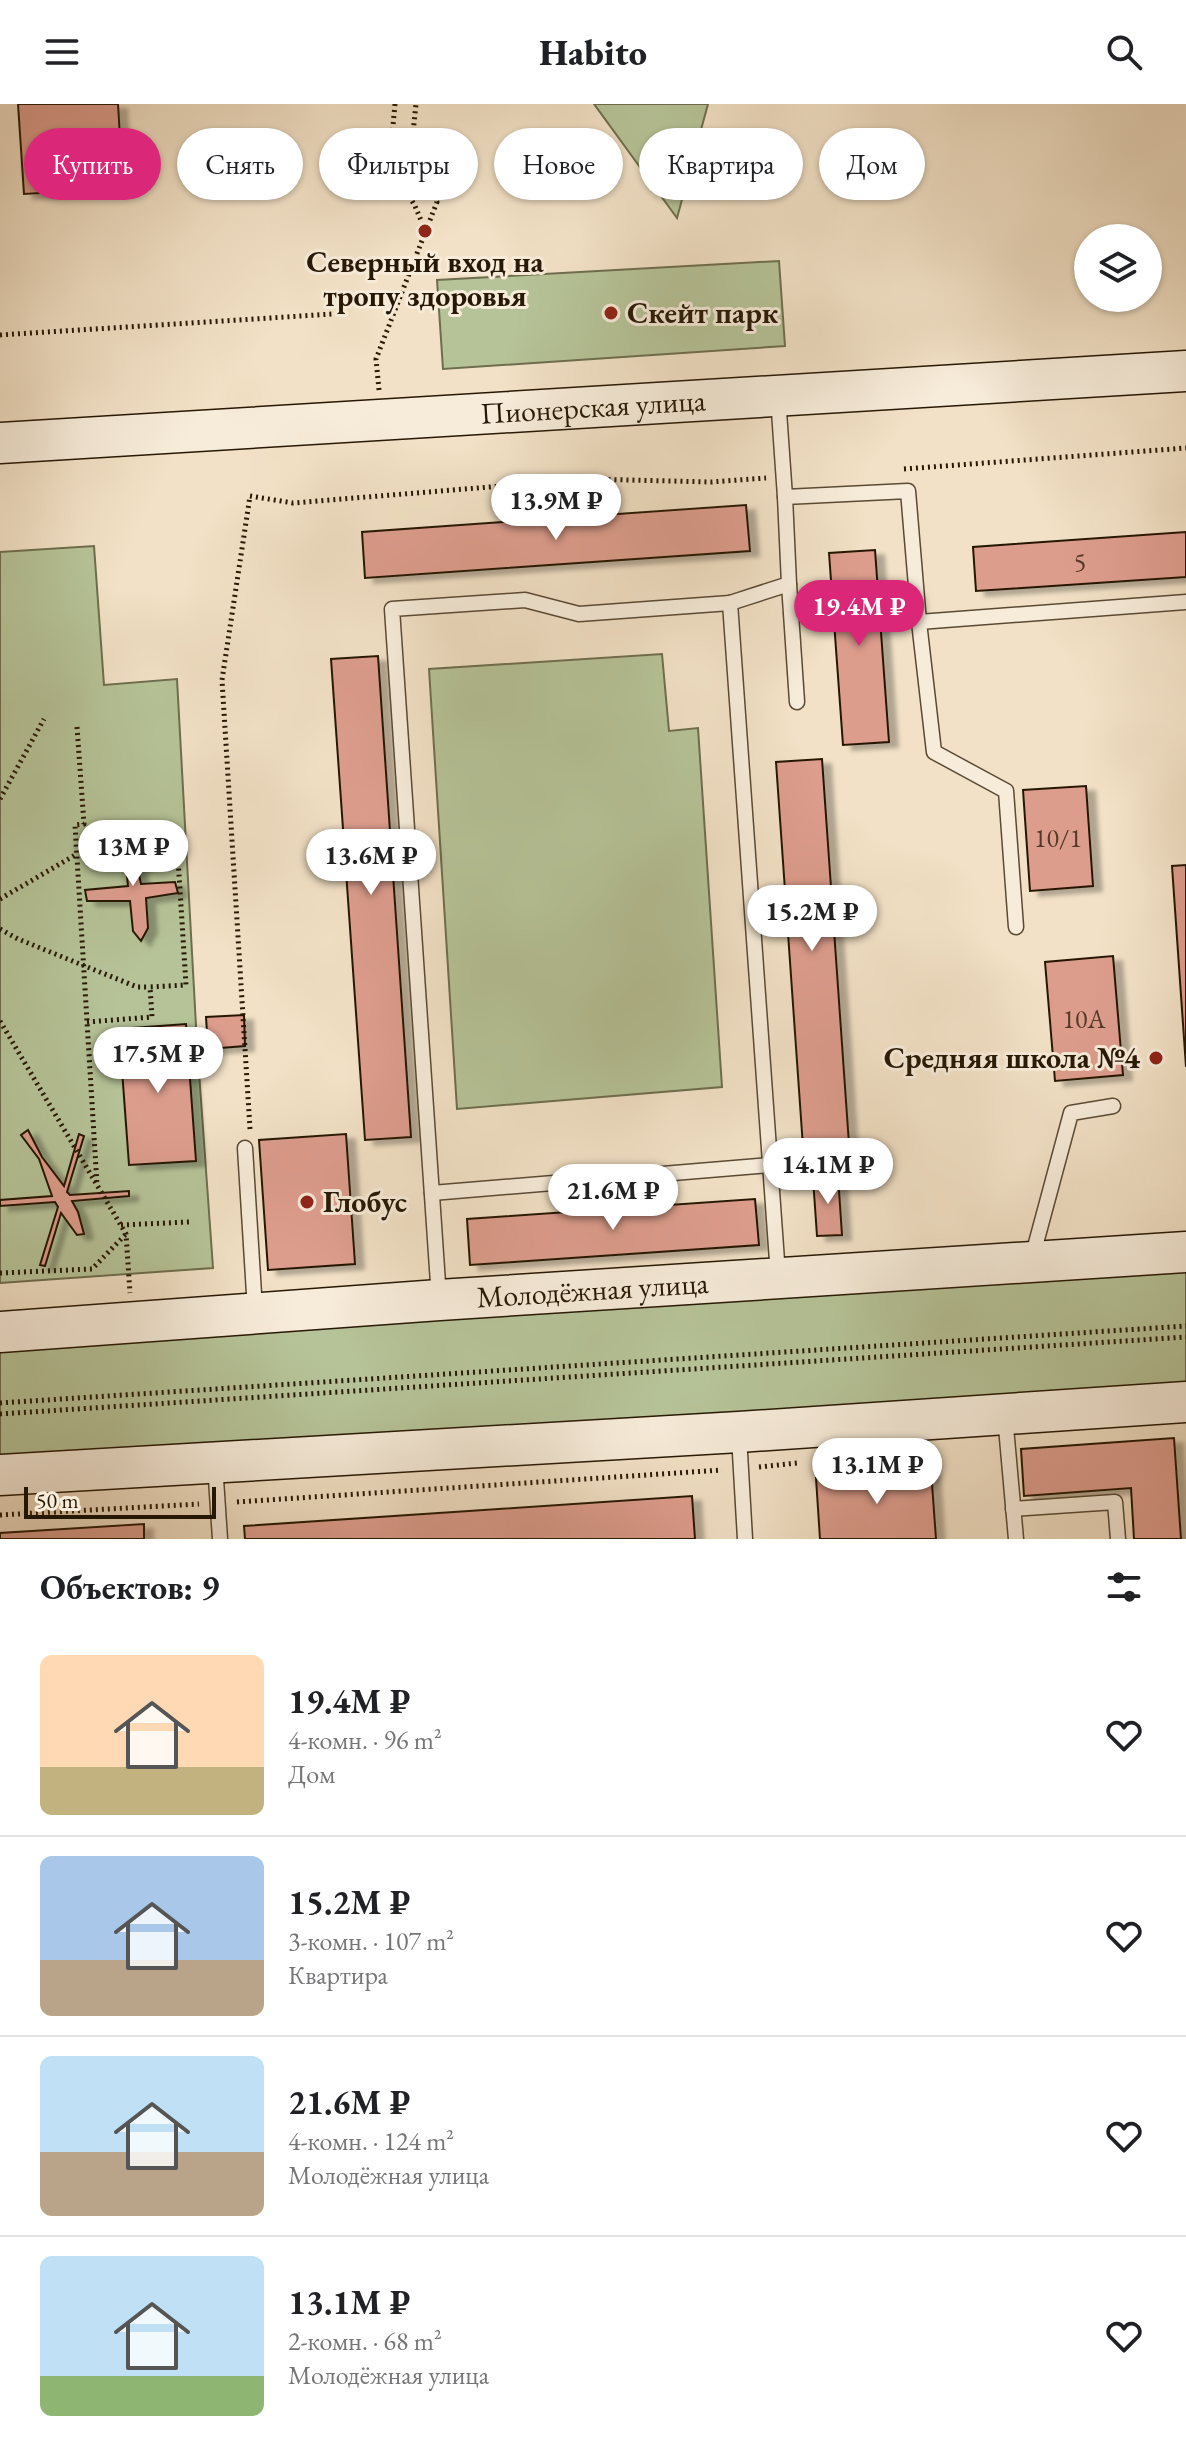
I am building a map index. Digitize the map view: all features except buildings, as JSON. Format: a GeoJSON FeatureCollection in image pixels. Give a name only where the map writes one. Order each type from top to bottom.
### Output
{"type":"FeatureCollection","features":[{"type":"Feature","properties":{"kind":"main road","name":"Пионерская улица"},"geometry":{"type":"LineString","coordinates":[[0,443],[1186,371]]}},
{"type":"Feature","properties":{"kind":"main road","name":"Молодёжная улица"},"geometry":{"type":"LineString","coordinates":[[0,1332],[1186,1252]]}},
{"type":"Feature","properties":{"kind":"main road"},"geometry":{"type":"LineString","coordinates":[[0,1475],[739,1432],[1186,1402]]}},
{"type":"Feature","properties":{"kind":"lane"},"geometry":{"type":"LineString","coordinates":[[778,394],[797,702]]}},
{"type":"Feature","properties":{"kind":"lane"},"geometry":{"type":"LineString","coordinates":[[785,497],[908,491],[934,752],[1006,791],[1016,927]]}},
{"type":"Feature","properties":{"kind":"lane"},"geometry":{"type":"LineString","coordinates":[[439,1300],[392,609],[525,600],[579,614],[730,603],[789,584]]}},
{"type":"Feature","properties":{"kind":"lane"},"geometry":{"type":"LineString","coordinates":[[919,622],[1186,602]]}},
{"type":"Feature","properties":{"kind":"lane"},"geometry":{"type":"LineString","coordinates":[[730,603],[778,1279]]}},
{"type":"Feature","properties":{"kind":"lane"},"geometry":{"type":"LineString","coordinates":[[1031,1262],[1071,1113],[1113,1106]]}},
{"type":"Feature","properties":{"kind":"lane"},"geometry":{"type":"LineString","coordinates":[[248,1145],[255,1314]]}},
{"type":"Feature","properties":{"kind":"lane"},"geometry":{"type":"LineString","coordinates":[[432,1193],[770,1165]]}},
{"type":"Feature","properties":{"kind":"lane"},"geometry":{"type":"LineString","coordinates":[[1005,1414],[1016,1539]]}},
{"type":"Feature","properties":{"kind":"lane"},"geometry":{"type":"LineString","coordinates":[[739,1432],[745,1539]]}},
{"type":"Feature","properties":{"kind":"lane"},"geometry":{"type":"LineString","coordinates":[[215,1464],[220,1539]]}},
{"type":"Feature","properties":{"kind":"lane"},"geometry":{"type":"LineString","coordinates":[[1013,1509],[1115,1502],[1118,1539]]}},
{"type":"Feature","properties":{"kind":"path"},"geometry":{"type":"LineString","coordinates":[[395,104],[392,136],[396,174],[415,206],[425,231]]}},
{"type":"Feature","properties":{"kind":"path"},"geometry":{"type":"LineString","coordinates":[[381,419],[376,359],[437,202],[418,170],[413,133],[416,104]]}},
{"type":"Feature","properties":{"kind":"path"},"geometry":{"type":"LineString","coordinates":[[0,335],[333,314]]}},
{"type":"Feature","properties":{"kind":"path"},"geometry":{"type":"LineString","coordinates":[[903,469],[1186,448]]}},
{"type":"Feature","properties":{"kind":"path"},"geometry":{"type":"LineString","coordinates":[[248,1145],[222,680],[250,496],[293,503],[588,479],[711,482],[784,477]]}},
{"type":"Feature","properties":{"kind":"path"},"geometry":{"type":"LineString","coordinates":[[0,799],[44,719]]}},
{"type":"Feature","properties":{"kind":"path"},"geometry":{"type":"LineString","coordinates":[[77,727],[84,824],[75,825],[97,1185]]}},
{"type":"Feature","properties":{"kind":"path"},"geometry":{"type":"LineString","coordinates":[[0,929],[137,987],[186,985],[177,843]]}},
{"type":"Feature","properties":{"kind":"path"},"geometry":{"type":"LineString","coordinates":[[0,899],[77,854]]}},
{"type":"Feature","properties":{"kind":"path"},"geometry":{"type":"LineString","coordinates":[[87,1022],[152,1017],[150,987]]}},
{"type":"Feature","properties":{"kind":"path"},"geometry":{"type":"LineString","coordinates":[[0,1021],[126,1234],[130,1294]]}},
{"type":"Feature","properties":{"kind":"path"},"geometry":{"type":"LineString","coordinates":[[121,1225],[189,1222]]}},
{"type":"Feature","properties":{"kind":"path"},"geometry":{"type":"LineString","coordinates":[[0,1273],[92,1269],[126,1234]]}},
{"type":"Feature","properties":{"kind":"path"},"geometry":{"type":"LineString","coordinates":[[0,1403],[1186,1326]]}},
{"type":"Feature","properties":{"kind":"path"},"geometry":{"type":"LineString","coordinates":[[0,1414],[1186,1337]]}},
{"type":"Feature","properties":{"kind":"green space"},"geometry":{"type":"Polygon","coordinates":[[[594,104],[708,104],[701,128],[639,128],[639,166],[623,144],[623,128],[611,128],[594,104]]]}},
{"type":"Feature","properties":{"kind":"green space"},"geometry":{"type":"Polygon","coordinates":[[[664,200],[682,200],[677,218],[664,200]]]}},
{"type":"Feature","properties":{"kind":"green space","name":"Скейт парк"},"geometry":{"type":"Polygon","coordinates":[[[779,261],[785,346],[443,369],[437,280],[779,261]]]}},
{"type":"Feature","properties":{"kind":"green space"},"geometry":{"type":"Polygon","coordinates":[[[94,546],[104,685],[177,679],[213,1268],[0,1283],[0,552],[94,546]]]}},
{"type":"Feature","properties":{"kind":"green space"},"geometry":{"type":"Polygon","coordinates":[[[662,654],[669,731],[698,728],[722,1087],[457,1109],[429,669],[662,654]]]}},
{"type":"Feature","properties":{"kind":"green space"},"geometry":{"type":"Polygon","coordinates":[[[1186,1268],[1186,1384],[0,1461],[0,1343],[1186,1268]]]}},
{"type":"Feature","properties":{"kind":"place","name":"Северный вход на тропу здоровья"},"geometry":{"type":"Point","coordinates":[425,231]}},
{"type":"Feature","properties":{"kind":"place","name":"Скейт парк"},"geometry":{"type":"Point","coordinates":[611,313]}},
{"type":"Feature","properties":{"kind":"place","name":"Средняя школа №4"},"geometry":{"type":"Point","coordinates":[1156,1058]}},
{"type":"Feature","properties":{"kind":"place","name":"Глобус"},"geometry":{"type":"Point","coordinates":[307,1202]}}]}
